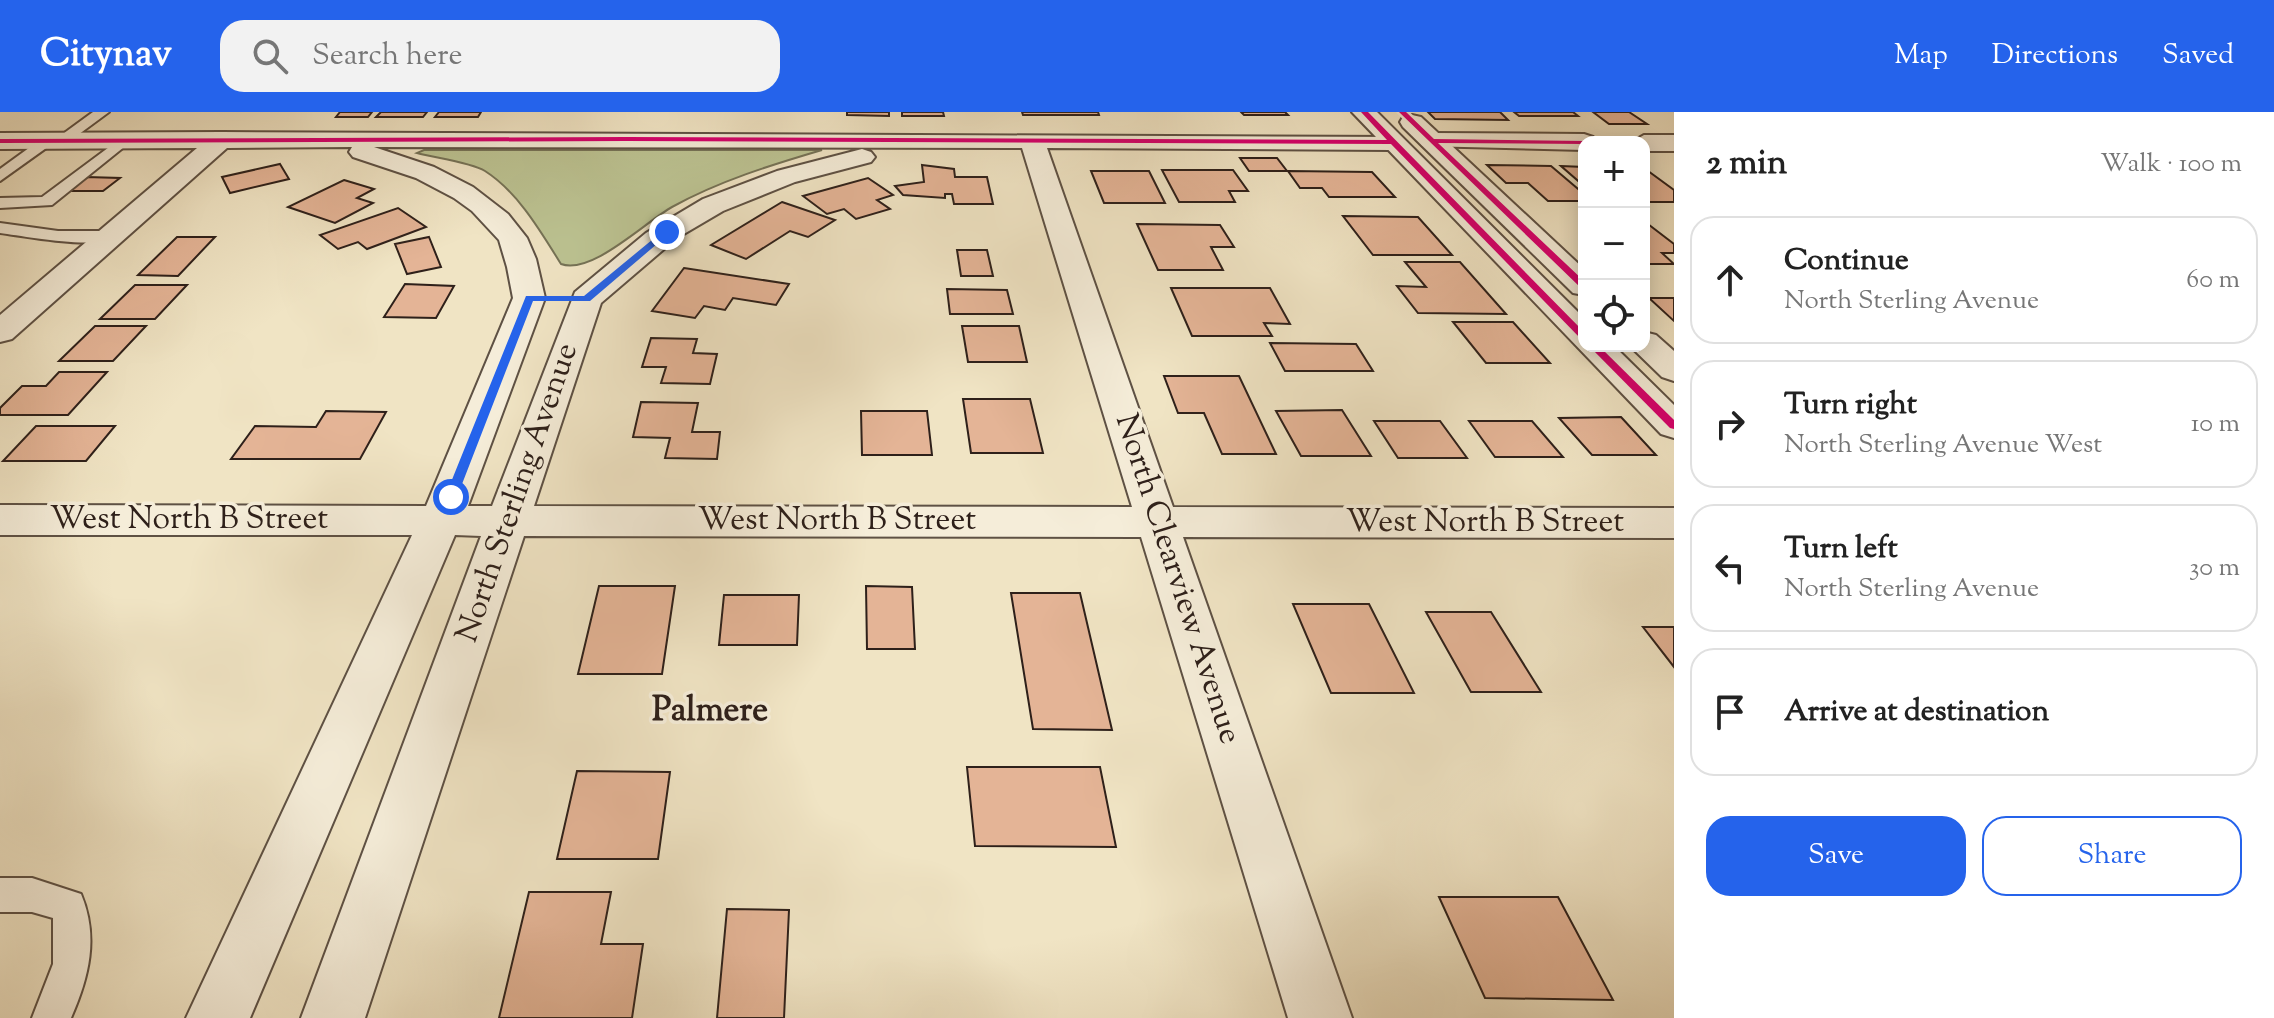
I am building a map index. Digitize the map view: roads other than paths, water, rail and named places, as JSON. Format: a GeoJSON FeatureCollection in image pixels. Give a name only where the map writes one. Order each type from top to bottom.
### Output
{"type":"FeatureCollection","features":[{"type":"Feature","properties":{"kind":"street"},"geometry":{"type":"LineString","coordinates":[[626,139],[637,112]]}},
{"type":"Feature","properties":{"kind":"street"},"geometry":{"type":"LineString","coordinates":[[1364,112],[1578,331]]}},
{"type":"Feature","properties":{"kind":"street"},"geometry":{"type":"LineString","coordinates":[[1382,112],[1393,123],[1432,141],[1578,142]]}},
{"type":"Feature","properties":{"kind":"street"},"geometry":{"type":"LineString","coordinates":[[1402,112],[1578,281]]}},
{"type":"Feature","properties":{"kind":"street"},"geometry":{"type":"LineString","coordinates":[[0,141],[56,140],[123,152],[222,139],[1392,142],[1423,156],[1504,231],[1552,257]]}},
{"type":"Feature","properties":{"kind":"street"},"geometry":{"type":"LineString","coordinates":[[7,319],[222,139]]}},
{"type":"Feature","properties":{"kind":"street"},"geometry":{"type":"LineString","coordinates":[[301,139],[401,163],[447,180],[476,202],[513,240],[529,298],[586,299],[667,232],[730,196],[764,182],[812,169],[943,141]]}},
{"type":"Feature","properties":{"kind":"street","name":"North Clearview Avenue"},"geometry":{"type":"LineString","coordinates":[[1032,141],[1320,1018]]}},
{"type":"Feature","properties":{"kind":"street"},"geometry":{"type":"LineString","coordinates":[[1650,143],[1674,143]]}},
{"type":"Feature","properties":{"kind":"street","name":"North Sterling Avenue"},"geometry":{"type":"LineString","coordinates":[[218,1018],[440,520],[529,298]]}},
{"type":"Feature","properties":{"kind":"street","name":"North Sterling Avenue"},"geometry":{"type":"LineString","coordinates":[[321,1017],[508,520],[586,299]]}},
{"type":"Feature","properties":{"kind":"street"},"geometry":{"type":"LineString","coordinates":[[1650,348],[1674,370]]}},
{"type":"Feature","properties":{"kind":"street"},"geometry":{"type":"LineString","coordinates":[[1600,352],[1674,426]]}},
{"type":"Feature","properties":{"kind":"street","name":"West North B Street"},"geometry":{"type":"LineString","coordinates":[[0,520],[1674,523]]}},
{"type":"Feature","properties":{"kind":"lane"},"geometry":{"type":"LineString","coordinates":[[0,176],[102,112]]}},
{"type":"Feature","properties":{"kind":"lane"},"geometry":{"type":"LineString","coordinates":[[0,203],[46,202],[72,193],[94,164],[123,152]]}},
{"type":"Feature","properties":{"kind":"lane"},"geometry":{"type":"LineString","coordinates":[[94,164],[123,152]]}},
{"type":"Feature","properties":{"kind":"lane"},"geometry":{"type":"LineString","coordinates":[[0,228],[58,236],[108,236]]}},
{"type":"Feature","properties":{"kind":"lane"},"geometry":{"type":"LineString","coordinates":[[0,895],[32,895],[69,906],[76,939],[66,990],[51,1018]]}},
{"type":"Feature","properties":{"kind":"district","name":"Palmere"},"geometry":{"type":"Point","coordinates":[710,711]}}]}
